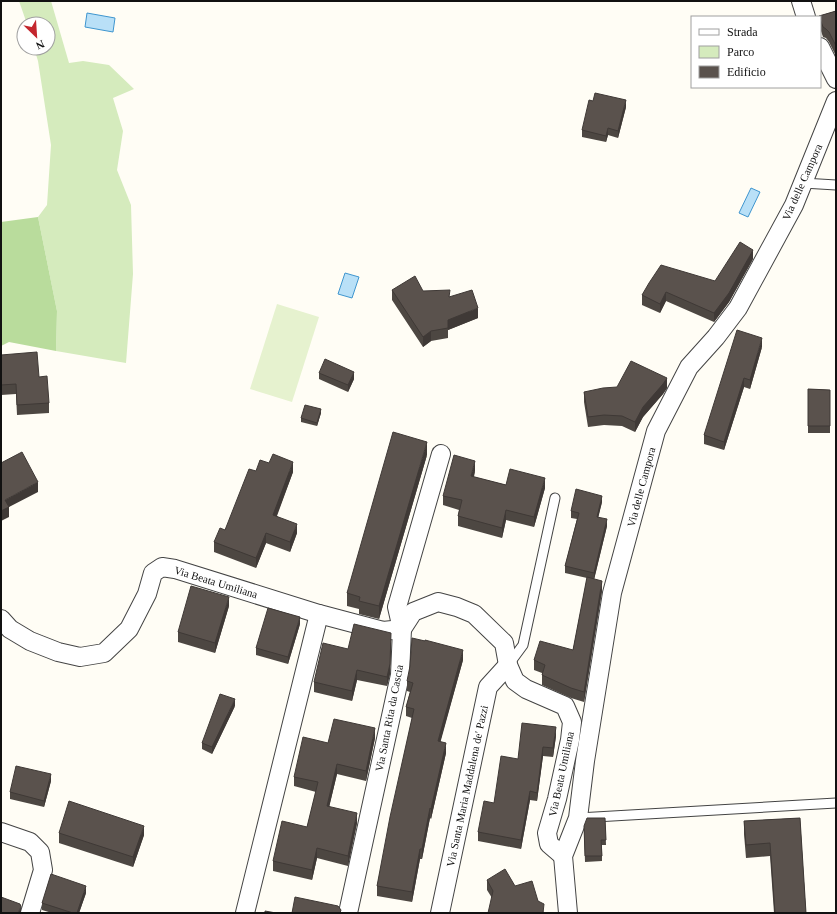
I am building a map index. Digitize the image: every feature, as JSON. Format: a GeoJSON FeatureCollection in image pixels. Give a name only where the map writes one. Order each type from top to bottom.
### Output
{"type":"FeatureCollection","features":[{"type":"Feature","properties":{"kind":"street"},"geometry":{"type":"LineString","coordinates":[[801,1],[806,16]]}},
{"type":"Feature","properties":{"kind":"street"},"geometry":{"type":"LineString","coordinates":[[821,49],[836,79]]}},
{"type":"Feature","properties":{"kind":"street","name":"Via delle Campora"},"geometry":{"type":"LineString","coordinates":[[568,913],[562,856],[578,818],[585,761],[612,592],[656,431],[689,367],[716,337],[738,308],[794,205],[836,100]]}},
{"type":"Feature","properties":{"kind":"street","name":"Via Santa Rita da Cascia"},"geometry":{"type":"LineString","coordinates":[[348,913],[400,675],[402,629],[397,607],[441,454]]}},
{"type":"Feature","properties":{"kind":"street","name":"Via Beata Umiliana"},"geometry":{"type":"LineString","coordinates":[[1,619],[10,629],[30,641],[58,652],[80,657],[104,653],[129,629],[147,594],[153,573],[162,567],[175,569],[319,614],[383,631],[402,629],[413,612],[438,602],[457,607],[474,614],[504,643],[508,665],[515,681],[526,689],[565,706],[572,722],[570,740],[557,799],[547,833],[550,844],[562,856]]}},
{"type":"Feature","properties":{"kind":"street"},"geometry":{"type":"LineString","coordinates":[[245,913],[319,614]]}},
{"type":"Feature","properties":{"kind":"street","name":"Via Santa Maria Maddalena de' Pazzi"},"geometry":{"type":"LineString","coordinates":[[440,913],[488,687],[508,665]]}},
{"type":"Feature","properties":{"kind":"street"},"geometry":{"type":"LineString","coordinates":[[1,832],[30,842],[40,852],[43,870],[30,913]]}},
{"type":"Feature","properties":{"kind":"lane"},"geometry":{"type":"LineString","coordinates":[[802,183],[836,185]]}},
{"type":"Feature","properties":{"kind":"lane"},"geometry":{"type":"LineString","coordinates":[[508,665],[523,645],[555,498]]}},
{"type":"Feature","properties":{"kind":"lane"},"geometry":{"type":"LineString","coordinates":[[578,818],[836,803]]}},
{"type":"Feature","properties":{"kind":"green space"},"geometry":{"type":"Polygon","coordinates":[[[19,1],[51,1],[55,16],[24,16],[19,1]]]}},
{"type":"Feature","properties":{"kind":"green space"},"geometry":{"type":"Polygon","coordinates":[[[56,18],[69,63],[83,61],[109,65],[134,89],[113,98],[123,131],[117,170],[131,205],[133,274],[126,363],[56,351],[57,311],[38,217],[47,205],[51,145],[36,56],[56,56],[56,18]]]}},
{"type":"Feature","properties":{"kind":"green space"},"geometry":{"type":"Polygon","coordinates":[[[38,217],[57,311],[56,351],[9,342],[1,346],[1,222],[38,217]]]}},
{"type":"Feature","properties":{"kind":"green space"},"geometry":{"type":"Polygon","coordinates":[[[277,304],[319,317],[292,402],[250,389],[277,304]]]}},
{"type":"Feature","properties":{"kind":"water"},"geometry":{"type":"Polygon","coordinates":[[[87,13],[115,18],[113,32],[85,27],[87,13]]]}},
{"type":"Feature","properties":{"kind":"water"},"geometry":{"type":"Polygon","coordinates":[[[751,188],[760,192],[748,217],[739,213],[751,188]]]}},
{"type":"Feature","properties":{"kind":"water"},"geometry":{"type":"Polygon","coordinates":[[[345,273],[359,277],[352,298],[338,294],[345,273]]]}},
{"type":"Feature","properties":{"kind":"building"},"geometry":{"type":"Polygon","coordinates":[[[836,11],[836,46],[829,32],[823,27],[821,16],[819,16],[836,11]]]}},
{"type":"Feature","properties":{"kind":"building"},"geometry":{"type":"Polygon","coordinates":[[[595,93],[626,100],[618,131],[608,128],[606,136],[582,130],[589,100],[593,101],[595,93]]]}},
{"type":"Feature","properties":{"kind":"building"},"geometry":{"type":"Polygon","coordinates":[[[740,242],[753,250],[729,293],[714,313],[666,292],[660,304],[642,295],[661,265],[715,281],[740,242]]]}},
{"type":"Feature","properties":{"kind":"building"},"geometry":{"type":"Polygon","coordinates":[[[415,276],[423,291],[450,290],[449,297],[472,290],[478,308],[448,320],[448,328],[431,331],[423,337],[392,290],[415,276]]]}},
{"type":"Feature","properties":{"kind":"building"},"geometry":{"type":"Polygon","coordinates":[[[737,330],[762,338],[750,380],[744,378],[724,442],[704,435],[737,330]]]}},
{"type":"Feature","properties":{"kind":"building"},"geometry":{"type":"Polygon","coordinates":[[[37,352],[39,377],[47,376],[49,403],[17,405],[16,384],[1,385],[1,355],[37,352]]]}},
{"type":"Feature","properties":{"kind":"building"},"geometry":{"type":"Polygon","coordinates":[[[325,359],[354,372],[348,385],[319,373],[325,359]]]}},
{"type":"Feature","properties":{"kind":"building"},"geometry":{"type":"Polygon","coordinates":[[[631,361],[667,378],[643,407],[635,422],[622,416],[604,415],[588,417],[584,392],[617,387],[631,361]]]}},
{"type":"Feature","properties":{"kind":"building"},"geometry":{"type":"Polygon","coordinates":[[[808,389],[830,390],[830,426],[808,426],[808,389]]]}},
{"type":"Feature","properties":{"kind":"building"},"geometry":{"type":"Polygon","coordinates":[[[305,405],[321,409],[317,423],[301,418],[305,405]]]}},
{"type":"Feature","properties":{"kind":"building"},"geometry":{"type":"Polygon","coordinates":[[[393,432],[427,442],[379,606],[359,601],[360,597],[347,593],[393,432]]]}},
{"type":"Feature","properties":{"kind":"building"},"geometry":{"type":"Polygon","coordinates":[[[22,452],[38,482],[5,500],[9,507],[1,511],[1,463],[22,452]]]}},
{"type":"Feature","properties":{"kind":"building"},"geometry":{"type":"Polygon","coordinates":[[[273,454],[293,462],[273,515],[297,524],[290,542],[266,533],[256,558],[214,542],[220,528],[225,530],[249,469],[256,471],[260,460],[269,463],[273,454]]]}},
{"type":"Feature","properties":{"kind":"building"},"geometry":{"type":"Polygon","coordinates":[[[454,455],[475,461],[471,476],[506,485],[510,469],[545,478],[534,517],[506,510],[502,528],[458,516],[462,500],[443,496],[454,455]]]}},
{"type":"Feature","properties":{"kind":"building"},"geometry":{"type":"Polygon","coordinates":[[[576,489],[602,496],[597,517],[607,519],[594,573],[565,566],[579,513],[571,511],[576,489]]]}},
{"type":"Feature","properties":{"kind":"building"},"geometry":{"type":"Polygon","coordinates":[[[587,577],[602,581],[584,692],[542,675],[545,665],[534,660],[540,641],[573,650],[587,577]]]}},
{"type":"Feature","properties":{"kind":"building"},"geometry":{"type":"Polygon","coordinates":[[[191,586],[229,597],[215,643],[178,632],[191,586]]]}},
{"type":"Feature","properties":{"kind":"building"},"geometry":{"type":"Polygon","coordinates":[[[268,608],[300,617],[288,657],[256,648],[268,608]]]}},
{"type":"Feature","properties":{"kind":"building"},"geometry":{"type":"Polygon","coordinates":[[[354,624],[391,633],[390,664],[387,677],[357,670],[352,691],[314,682],[323,643],[348,649],[354,624]]]}},
{"type":"Feature","properties":{"kind":"building"},"geometry":{"type":"Polygon","coordinates":[[[412,638],[463,650],[438,741],[446,743],[431,809],[430,808],[422,849],[420,849],[412,892],[377,886],[390,817],[414,709],[406,707],[413,683],[407,681],[410,666],[412,638]]]}},
{"type":"Feature","properties":{"kind":"building"},"geometry":{"type":"Polygon","coordinates":[[[220,694],[235,699],[212,747],[202,743],[220,694]]]}},
{"type":"Feature","properties":{"kind":"building"},"geometry":{"type":"Polygon","coordinates":[[[334,719],[375,728],[366,771],[337,764],[327,806],[357,813],[348,856],[317,848],[312,870],[273,861],[282,821],[307,827],[318,782],[294,777],[303,737],[328,743],[334,719]]]}},
{"type":"Feature","properties":{"kind":"building"},"geometry":{"type":"Polygon","coordinates":[[[522,723],[556,727],[553,748],[543,747],[537,793],[530,791],[521,840],[478,832],[484,801],[494,803],[501,756],[518,759],[522,723]]]}},
{"type":"Feature","properties":{"kind":"building"},"geometry":{"type":"Polygon","coordinates":[[[16,766],[51,774],[44,801],[10,792],[16,766]]]}},
{"type":"Feature","properties":{"kind":"building"},"geometry":{"type":"Polygon","coordinates":[[[69,801],[144,826],[133,857],[59,833],[69,801]]]}},
{"type":"Feature","properties":{"kind":"building"},"geometry":{"type":"Polygon","coordinates":[[[587,818],[605,818],[606,840],[601,840],[602,856],[585,856],[584,826],[587,818]]]}},
{"type":"Feature","properties":{"kind":"building"},"geometry":{"type":"Polygon","coordinates":[[[800,818],[806,913],[775,913],[770,843],[746,845],[744,821],[800,818]]]}},
{"type":"Feature","properties":{"kind":"building"},"geometry":{"type":"Polygon","coordinates":[[[505,869],[515,886],[532,881],[538,901],[544,904],[543,913],[488,913],[493,891],[487,880],[505,869]]]}},
{"type":"Feature","properties":{"kind":"building"},"geometry":{"type":"Polygon","coordinates":[[[51,874],[86,886],[77,913],[42,903],[51,874]]]}},
{"type":"Feature","properties":{"kind":"building"},"geometry":{"type":"Polygon","coordinates":[[[1,897],[20,904],[21,907],[18,913],[1,913],[1,897]]]}},
{"type":"Feature","properties":{"kind":"building"},"geometry":{"type":"Polygon","coordinates":[[[295,897],[338,906],[341,910],[340,913],[292,913],[295,897]]]}},
{"type":"Feature","properties":{"kind":"building"},"geometry":{"type":"Polygon","coordinates":[[[265,911],[276,913],[265,913],[265,911]]]}}]}
